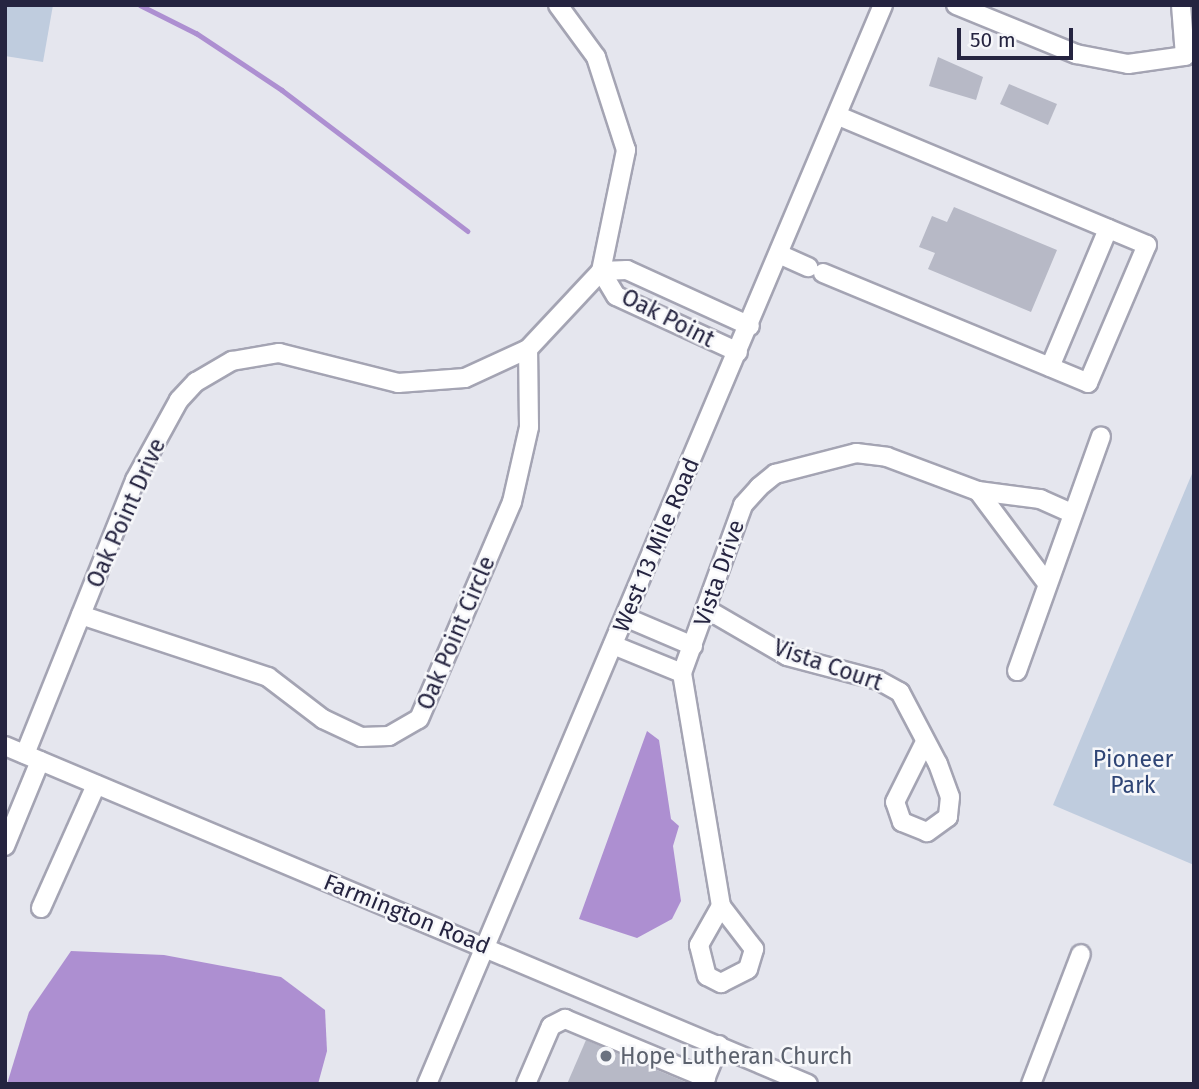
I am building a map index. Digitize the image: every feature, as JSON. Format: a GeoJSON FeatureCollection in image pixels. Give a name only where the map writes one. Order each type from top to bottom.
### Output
{"type":"FeatureCollection","features":[{"type":"Feature","properties":{"kind":"street"},"geometry":{"type":"LineString","coordinates":[[558,5],[596,57],[626,150],[601,271]]}},
{"type":"Feature","properties":{"kind":"street","name":"West 13 Mile Road"},"geometry":{"type":"LineString","coordinates":[[427,1084],[780,256],[883,5]]}},
{"type":"Feature","properties":{"kind":"street"},"geometry":{"type":"LineString","coordinates":[[956,5],[1076,54],[1128,64],[1189,62],[1181,5]]}},
{"type":"Feature","properties":{"kind":"street"},"geometry":{"type":"LineString","coordinates":[[780,256],[1088,383],[1147,245],[838,116]]}},
{"type":"Feature","properties":{"kind":"street"},"geometry":{"type":"LineString","coordinates":[[1051,367],[1108,229]]}},
{"type":"Feature","properties":{"kind":"street","name":"Oak Point"},"geometry":{"type":"LineString","coordinates":[[738,352],[616,296],[601,271],[627,270],[750,326]]}},
{"type":"Feature","properties":{"kind":"street","name":"Oak Point Drive"},"geometry":{"type":"LineString","coordinates":[[5,846],[81,615],[135,480],[179,400],[210,372],[253,355],[279,353],[398,383],[466,378],[528,349],[601,271]]}},
{"type":"Feature","properties":{"kind":"street","name":"Oak Point Circle"},"geometry":{"type":"LineString","coordinates":[[81,615],[268,677],[323,719],[361,737],[389,736],[419,719],[512,502],[528,426],[528,349]]}},
{"type":"Feature","properties":{"kind":"street"},"geometry":{"type":"LineString","coordinates":[[1017,671],[1046,582],[1101,437]]}},
{"type":"Feature","properties":{"kind":"street","name":"Vista Drive"},"geometry":{"type":"LineString","coordinates":[[682,673],[708,610],[743,505],[775,474],[856,453],[887,457],[978,491],[1040,499],[1072,513]]}},
{"type":"Feature","properties":{"kind":"street"},"geometry":{"type":"LineString","coordinates":[[978,491],[1046,582]]}},
{"type":"Feature","properties":{"kind":"street","name":"Vista Court"},"geometry":{"type":"LineString","coordinates":[[708,610],[788,656],[878,680],[900,692],[925,742],[950,797],[948,817],[927,832],[902,822],[895,802],[925,742]]}},
{"type":"Feature","properties":{"kind":"street","name":"Vista Drive"},"geometry":{"type":"LineString","coordinates":[[625,617],[693,646]]}},
{"type":"Feature","properties":{"kind":"street"},"geometry":{"type":"LineString","coordinates":[[613,645],[682,673],[721,906]]}},
{"type":"Feature","properties":{"kind":"street","name":"Farmington Road"},"geometry":{"type":"LineString","coordinates":[[5,746],[808,1084]]}},
{"type":"Feature","properties":{"kind":"street"},"geometry":{"type":"LineString","coordinates":[[41,908],[96,785]]}},
{"type":"Feature","properties":{"kind":"street"},"geometry":{"type":"LineString","coordinates":[[1031,1084],[1082,954]]}},
{"type":"Feature","properties":{"kind":"street"},"geometry":{"type":"LineString","coordinates":[[526,1084],[551,1026],[565,1019],[705,1081],[719,1045]]}},
{"type":"Feature","properties":{"kind":"green space"},"geometry":{"type":"Polygon","coordinates":[[[5,5],[53,5],[43,62],[5,56],[5,5]]]}},
{"type":"Feature","properties":{"kind":"green space","name":"Pioneer Park"},"geometry":{"type":"Polygon","coordinates":[[[1194,469],[1194,865],[1053,805],[1194,469]]]}},
{"type":"Feature","properties":{"kind":"shaded area"},"geometry":{"type":"Polygon","coordinates":[[[647,731],[659,740],[671,819],[679,826],[673,846],[681,901],[672,919],[637,938],[579,919],[647,731]]]}},
{"type":"Feature","properties":{"kind":"shaded area"},"geometry":{"type":"Polygon","coordinates":[[[71,951],[164,955],[281,977],[325,1010],[327,1051],[318,1084],[7,1084],[29,1012],[71,951]]]}},
{"type":"Feature","properties":{"kind":"building"},"geometry":{"type":"Polygon","coordinates":[[[938,57],[983,77],[976,100],[929,86],[938,57]]]}},
{"type":"Feature","properties":{"kind":"building"},"geometry":{"type":"Polygon","coordinates":[[[1009,84],[1057,104],[1048,125],[1000,104],[1009,84]]]}},
{"type":"Feature","properties":{"kind":"building"},"geometry":{"type":"Polygon","coordinates":[[[954,207],[1057,250],[1031,312],[928,269],[935,253],[919,247],[932,216],[947,222],[954,207]]]}},
{"type":"Feature","properties":{"kind":"building","name":"Hope Lutheran Church"},"geometry":{"type":"Polygon","coordinates":[[[586,1040],[690,1084],[567,1084],[586,1040]]]}},
{"type":"Feature","properties":{"kind":"waterway"},"geometry":{"type":"LineString","coordinates":[[140,5],[196,33],[282,90],[468,231]]}},
{"type":"Feature","properties":{"kind":"place","name":"Hope Lutheran Church"},"geometry":{"type":"Point","coordinates":[606,1056]}}]}
